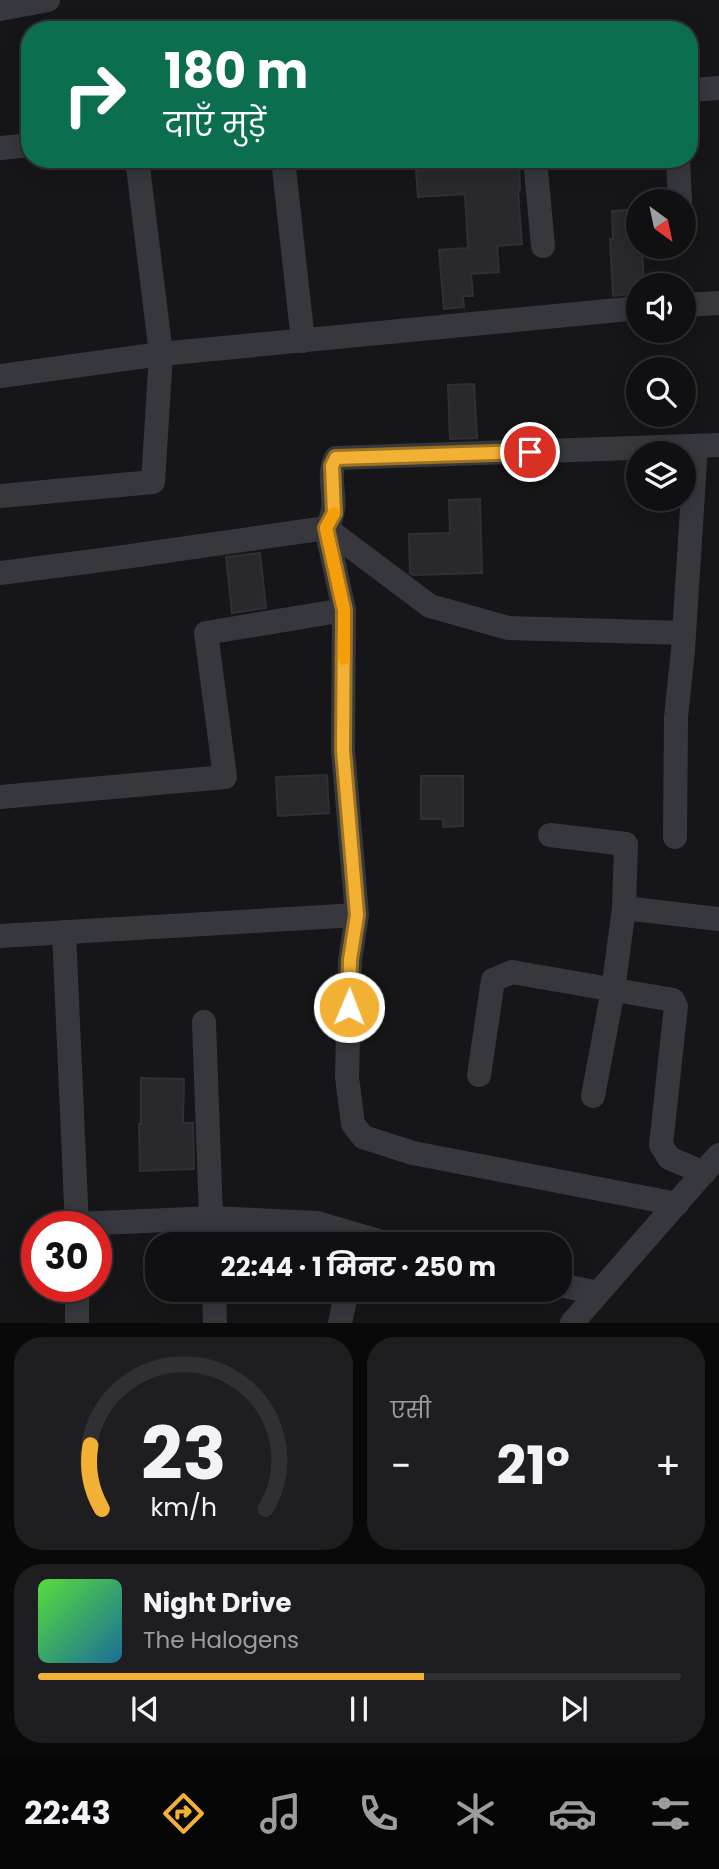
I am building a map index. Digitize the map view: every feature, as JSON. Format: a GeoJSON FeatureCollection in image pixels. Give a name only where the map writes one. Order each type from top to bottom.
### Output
{"type":"FeatureCollection","features":[{"type":"Feature","properties":{"kind":"street"},"geometry":{"type":"LineString","coordinates":[[0,9],[48,0]]}},
{"type":"Feature","properties":{"kind":"street"},"geometry":{"type":"LineString","coordinates":[[698,89],[719,88]]}},
{"type":"Feature","properties":{"kind":"street"},"geometry":{"type":"LineString","coordinates":[[0,148],[21,146]]}},
{"type":"Feature","properties":{"kind":"street"},"geometry":{"type":"LineString","coordinates":[[0,496],[153,482],[161,354],[137,168]]}},
{"type":"Feature","properties":{"kind":"street"},"geometry":{"type":"LineString","coordinates":[[284,168],[303,341]]}},
{"type":"Feature","properties":{"kind":"street"},"geometry":{"type":"LineString","coordinates":[[536,168],[543,246]]}},
{"type":"Feature","properties":{"kind":"street"},"geometry":{"type":"LineString","coordinates":[[678,168],[679,189]]}},
{"type":"Feature","properties":{"kind":"street"},"geometry":{"type":"LineString","coordinates":[[696,304],[719,303]]}},
{"type":"Feature","properties":{"kind":"street"},"geometry":{"type":"LineString","coordinates":[[0,376],[161,354],[626,309]]}},
{"type":"Feature","properties":{"kind":"street"},"geometry":{"type":"LineString","coordinates":[[675,837],[676,717],[707,445],[336,458],[332,466],[334,513],[326,528],[344,610],[343,750],[357,915],[350,960],[348,1077],[353,1124],[363,1137],[413,1153],[677,1204]]}},
{"type":"Feature","properties":{"kind":"street"},"geometry":{"type":"LineString","coordinates":[[0,573],[326,528],[430,606],[508,628],[684,633]]}},
{"type":"Feature","properties":{"kind":"street"},"geometry":{"type":"LineString","coordinates":[[0,797],[225,777],[206,633],[344,610]]}},
{"type":"Feature","properties":{"kind":"street"},"geometry":{"type":"LineString","coordinates":[[550,835],[626,844],[624,908],[614,990],[593,1096]]}},
{"type":"Feature","properties":{"kind":"street"},"geometry":{"type":"LineString","coordinates":[[624,908],[719,919]]}},
{"type":"Feature","properties":{"kind":"street"},"geometry":{"type":"LineString","coordinates":[[0,936],[357,915]]}},
{"type":"Feature","properties":{"kind":"street"},"geometry":{"type":"LineString","coordinates":[[64,932],[75,1211]]}},
{"type":"Feature","properties":{"kind":"street"},"geometry":{"type":"LineString","coordinates":[[479,1075],[493,980],[512,972],[673,1000],[677,1006],[661,1145],[669,1158],[711,1164]]}},
{"type":"Feature","properties":{"kind":"street"},"geometry":{"type":"LineString","coordinates":[[204,1022],[212,1232]]}},
{"type":"Feature","properties":{"kind":"street"},"geometry":{"type":"LineString","coordinates":[[572,1323],[711,1164]]}},
{"type":"Feature","properties":{"kind":"street"},"geometry":{"type":"LineString","coordinates":[[112,1223],[212,1217],[317,1223],[339,1232]]}},
{"type":"Feature","properties":{"kind":"street"},"geometry":{"type":"LineString","coordinates":[[572,1288],[598,1293]]}},
{"type":"Feature","properties":{"kind":"street"},"geometry":{"type":"LineString","coordinates":[[77,1302],[78,1323]]}},
{"type":"Feature","properties":{"kind":"street"},"geometry":{"type":"LineString","coordinates":[[214,1302],[215,1323]]}},
{"type":"Feature","properties":{"kind":"street"},"geometry":{"type":"LineString","coordinates":[[340,1323],[344,1302]]}},
{"type":"Feature","properties":{"kind":"building"},"geometry":{"type":"Polygon","coordinates":[[[519,168],[522,244],[497,246],[499,272],[471,274],[473,296],[463,296],[464,307],[444,309],[439,250],[468,248],[465,194],[418,197],[416,171],[519,168]]]}},
{"type":"Feature","properties":{"kind":"building"},"geometry":{"type":"Polygon","coordinates":[[[626,210],[626,259],[643,259],[643,273],[626,273],[626,294],[613,296],[610,239],[613,239],[612,211],[626,210]]]}},
{"type":"Feature","properties":{"kind":"building"},"geometry":{"type":"Polygon","coordinates":[[[474,384],[477,438],[450,439],[448,385],[474,384]]]}},
{"type":"Feature","properties":{"kind":"building"},"geometry":{"type":"Polygon","coordinates":[[[480,499],[482,573],[410,573],[409,534],[450,533],[449,500],[480,499]]]}},
{"type":"Feature","properties":{"kind":"building"},"geometry":{"type":"Polygon","coordinates":[[[260,553],[266,608],[232,613],[226,557],[260,553]]]}},
{"type":"Feature","properties":{"kind":"building"},"geometry":{"type":"Polygon","coordinates":[[[327,775],[329,813],[278,816],[276,777],[327,775]]]}},
{"type":"Feature","properties":{"kind":"building"},"geometry":{"type":"Polygon","coordinates":[[[421,776],[463,776],[463,826],[443,827],[443,819],[421,819],[421,776]]]}},
{"type":"Feature","properties":{"kind":"building"},"geometry":{"type":"Polygon","coordinates":[[[141,1078],[184,1079],[183,1123],[193,1123],[194,1169],[140,1171],[141,1078]]]}},
{"type":"Feature","properties":{"kind":"slow traffic"},"geometry":{"type":"LineString","coordinates":[[334,513],[326,528],[344,610],[344,659]]}},
{"type":"Feature","properties":{"kind":"route"},"geometry":{"type":"LineString","coordinates":[[349,1007],[350,960],[357,915],[343,750],[344,610],[326,528],[334,513],[332,466],[336,458],[530,452]]}}]}
